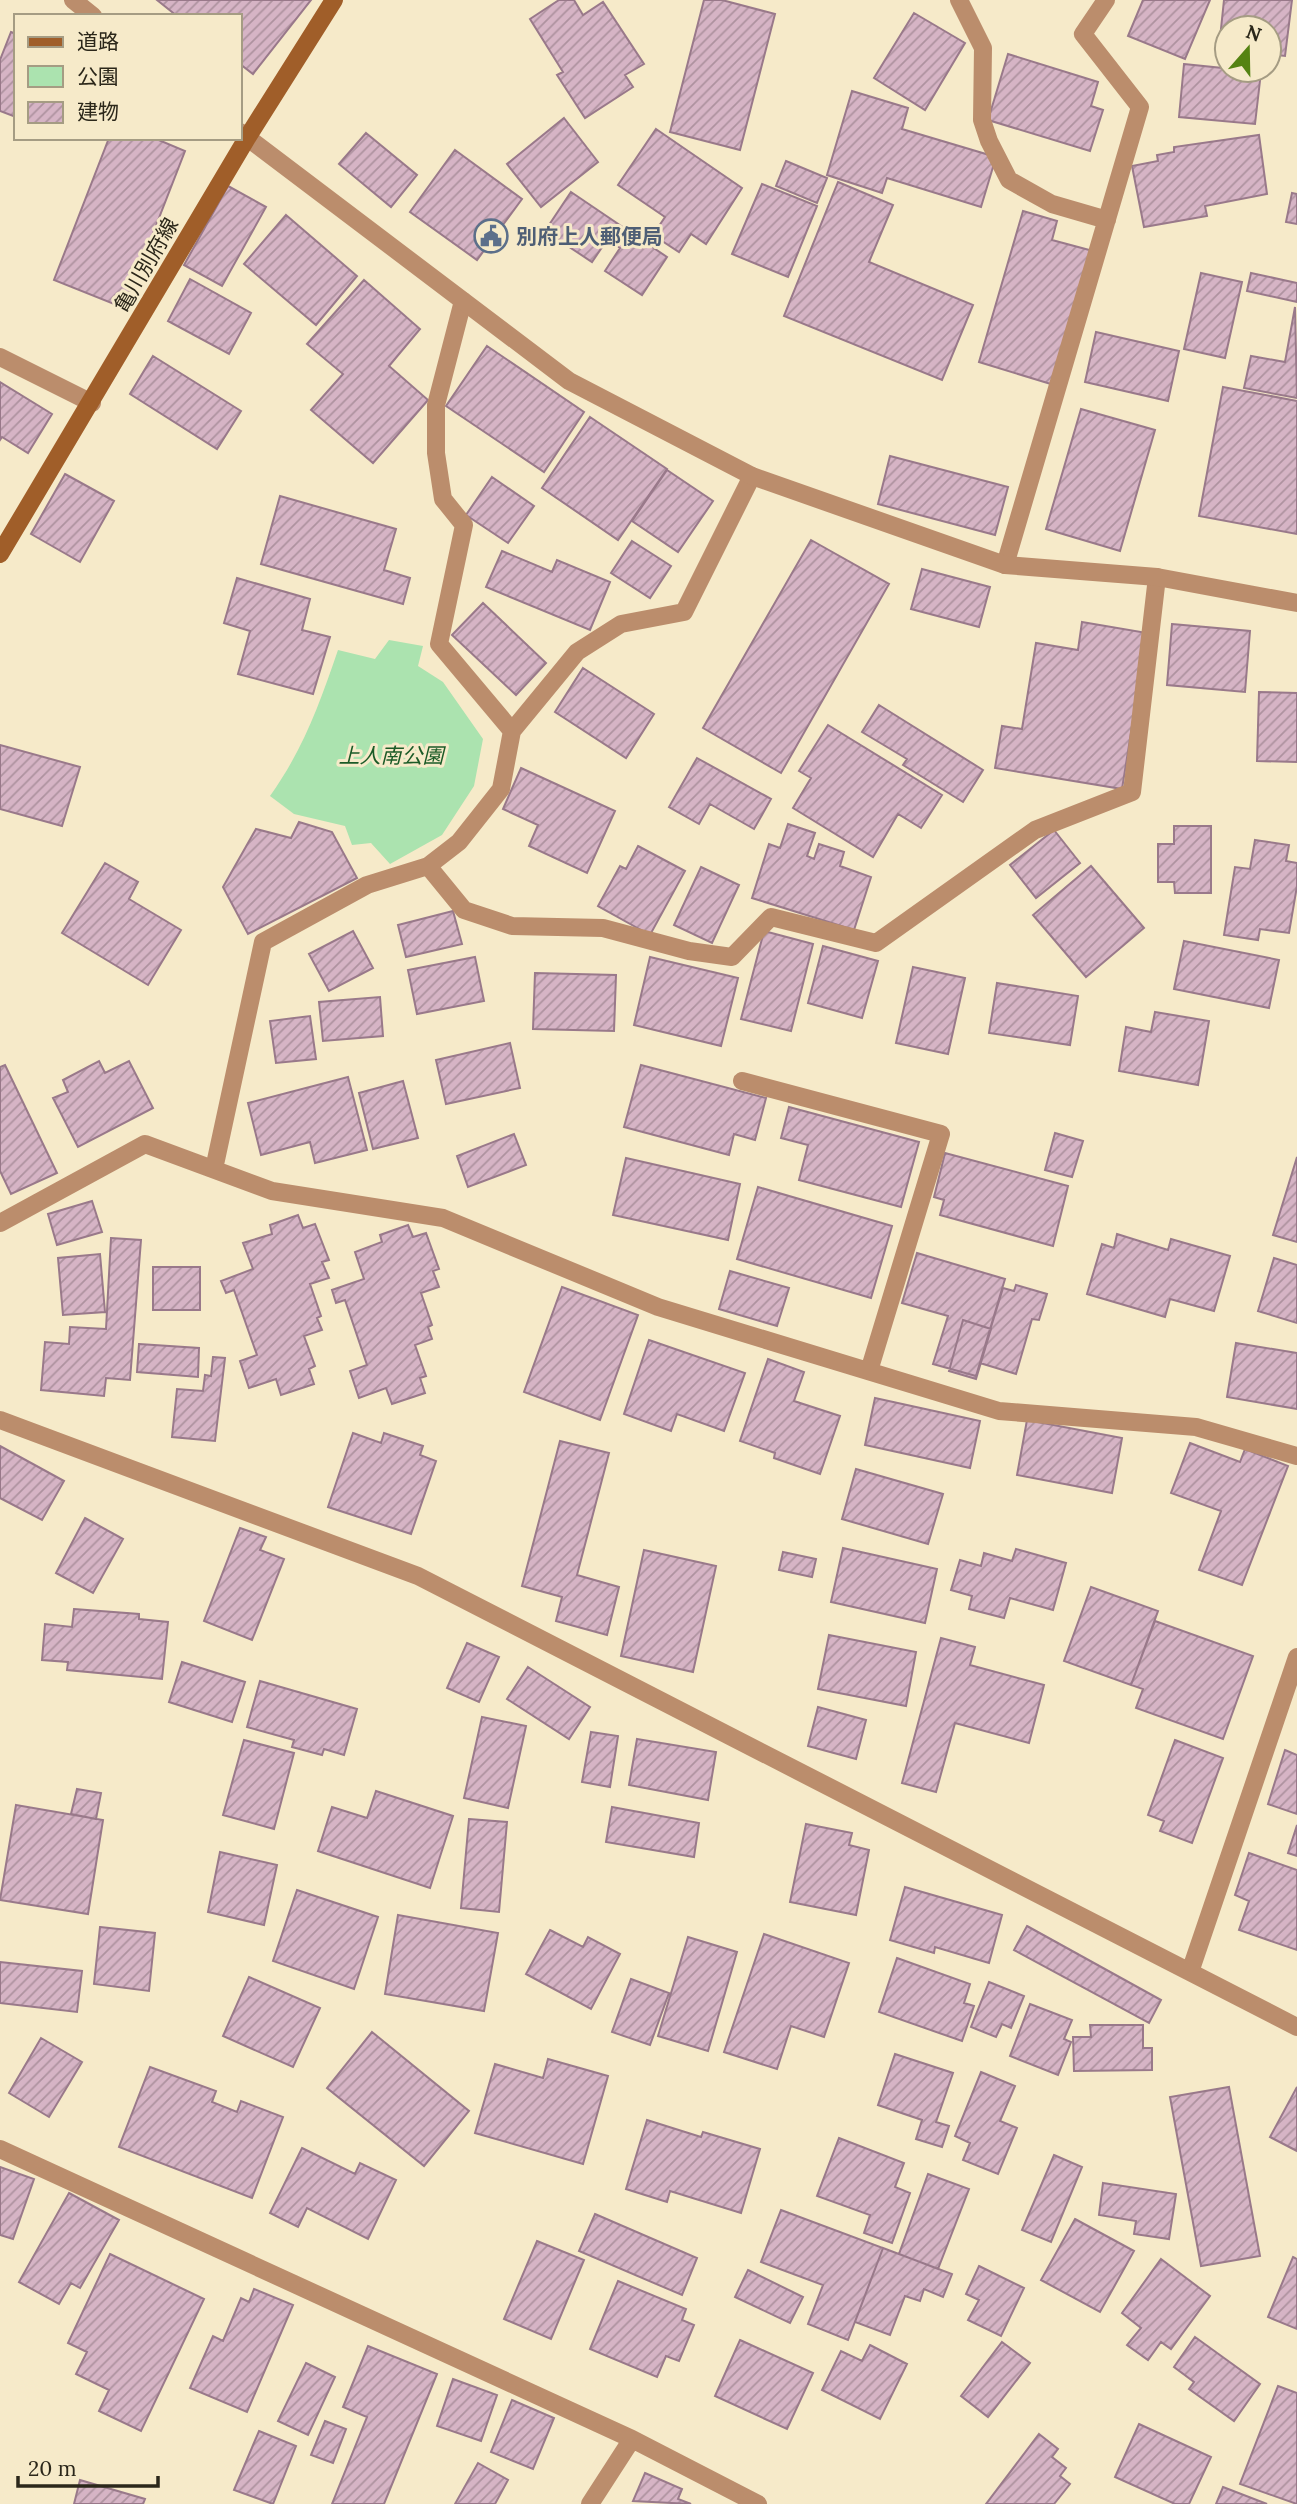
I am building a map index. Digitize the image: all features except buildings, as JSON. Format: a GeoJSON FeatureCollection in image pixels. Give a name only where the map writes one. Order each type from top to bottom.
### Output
{"type":"FeatureCollection","features":[{"type":"Feature","properties":{"kind":"main road","name":"亀川別府線"},"geometry":{"type":"LineString","coordinates":[[244,135],[334,0]]}},
{"type":"Feature","properties":{"kind":"main road","name":"亀川別府線"},"geometry":{"type":"LineString","coordinates":[[0,554],[92,403],[241,140]]}},
{"type":"Feature","properties":{"kind":"street"},"geometry":{"type":"LineString","coordinates":[[73,0],[90,14]]}},
{"type":"Feature","properties":{"kind":"street"},"geometry":{"type":"LineString","coordinates":[[959,0],[982,48],[982,120],[989,141],[1010,180],[1052,204],[1107,220]]}},
{"type":"Feature","properties":{"kind":"street"},"geometry":{"type":"LineString","coordinates":[[1005,565],[1140,107],[1083,34],[1106,0]]}},
{"type":"Feature","properties":{"kind":"street"},"geometry":{"type":"LineString","coordinates":[[244,135],[569,381],[752,476],[1005,565],[1157,578],[1297,603]]}},
{"type":"Feature","properties":{"kind":"street"},"geometry":{"type":"LineString","coordinates":[[463,301],[436,405],[436,453],[443,499],[464,525],[439,644],[512,731]]}},
{"type":"Feature","properties":{"kind":"street"},"geometry":{"type":"LineString","coordinates":[[0,357],[92,403]]}},
{"type":"Feature","properties":{"kind":"street"},"geometry":{"type":"LineString","coordinates":[[214,1170],[263,942],[367,885],[428,866],[459,842],[501,789],[512,731],[577,652],[621,624],[684,612],[752,476]]}},
{"type":"Feature","properties":{"kind":"street"},"geometry":{"type":"LineString","coordinates":[[428,866],[464,910],[512,926],[603,928],[689,951],[732,957],[771,916],[876,943],[1035,830],[1132,792],[1157,578]]}},
{"type":"Feature","properties":{"kind":"street"},"geometry":{"type":"LineString","coordinates":[[742,1080],[941,1135],[869,1371]]}},
{"type":"Feature","properties":{"kind":"street"},"geometry":{"type":"LineString","coordinates":[[0,1223],[145,1144],[272,1191],[443,1218],[658,1307],[999,1411],[1196,1427],[1297,1456]]}},
{"type":"Feature","properties":{"kind":"street"},"geometry":{"type":"LineString","coordinates":[[0,1420],[418,1576],[1297,2027]]}},
{"type":"Feature","properties":{"kind":"street"},"geometry":{"type":"LineString","coordinates":[[1190,1972],[1297,1657]]}},
{"type":"Feature","properties":{"kind":"street"},"geometry":{"type":"LineString","coordinates":[[0,2149],[632,2440],[758,2504]]}},
{"type":"Feature","properties":{"kind":"street"},"geometry":{"type":"LineString","coordinates":[[590,2504],[632,2440]]}},
{"type":"Feature","properties":{"kind":"green space","name":"上人南公園"},"geometry":{"type":"Polygon","coordinates":[[[389,640],[423,646],[418,666],[443,682],[483,739],[474,786],[442,835],[390,864],[371,843],[352,845],[345,826],[294,814],[270,796],[301,743],[338,650],[375,659],[389,640]]]}},
{"type":"Feature","properties":{"kind":"place","name":"別府上人郵便局"},"geometry":{"type":"Point","coordinates":[491,236]}}]}
